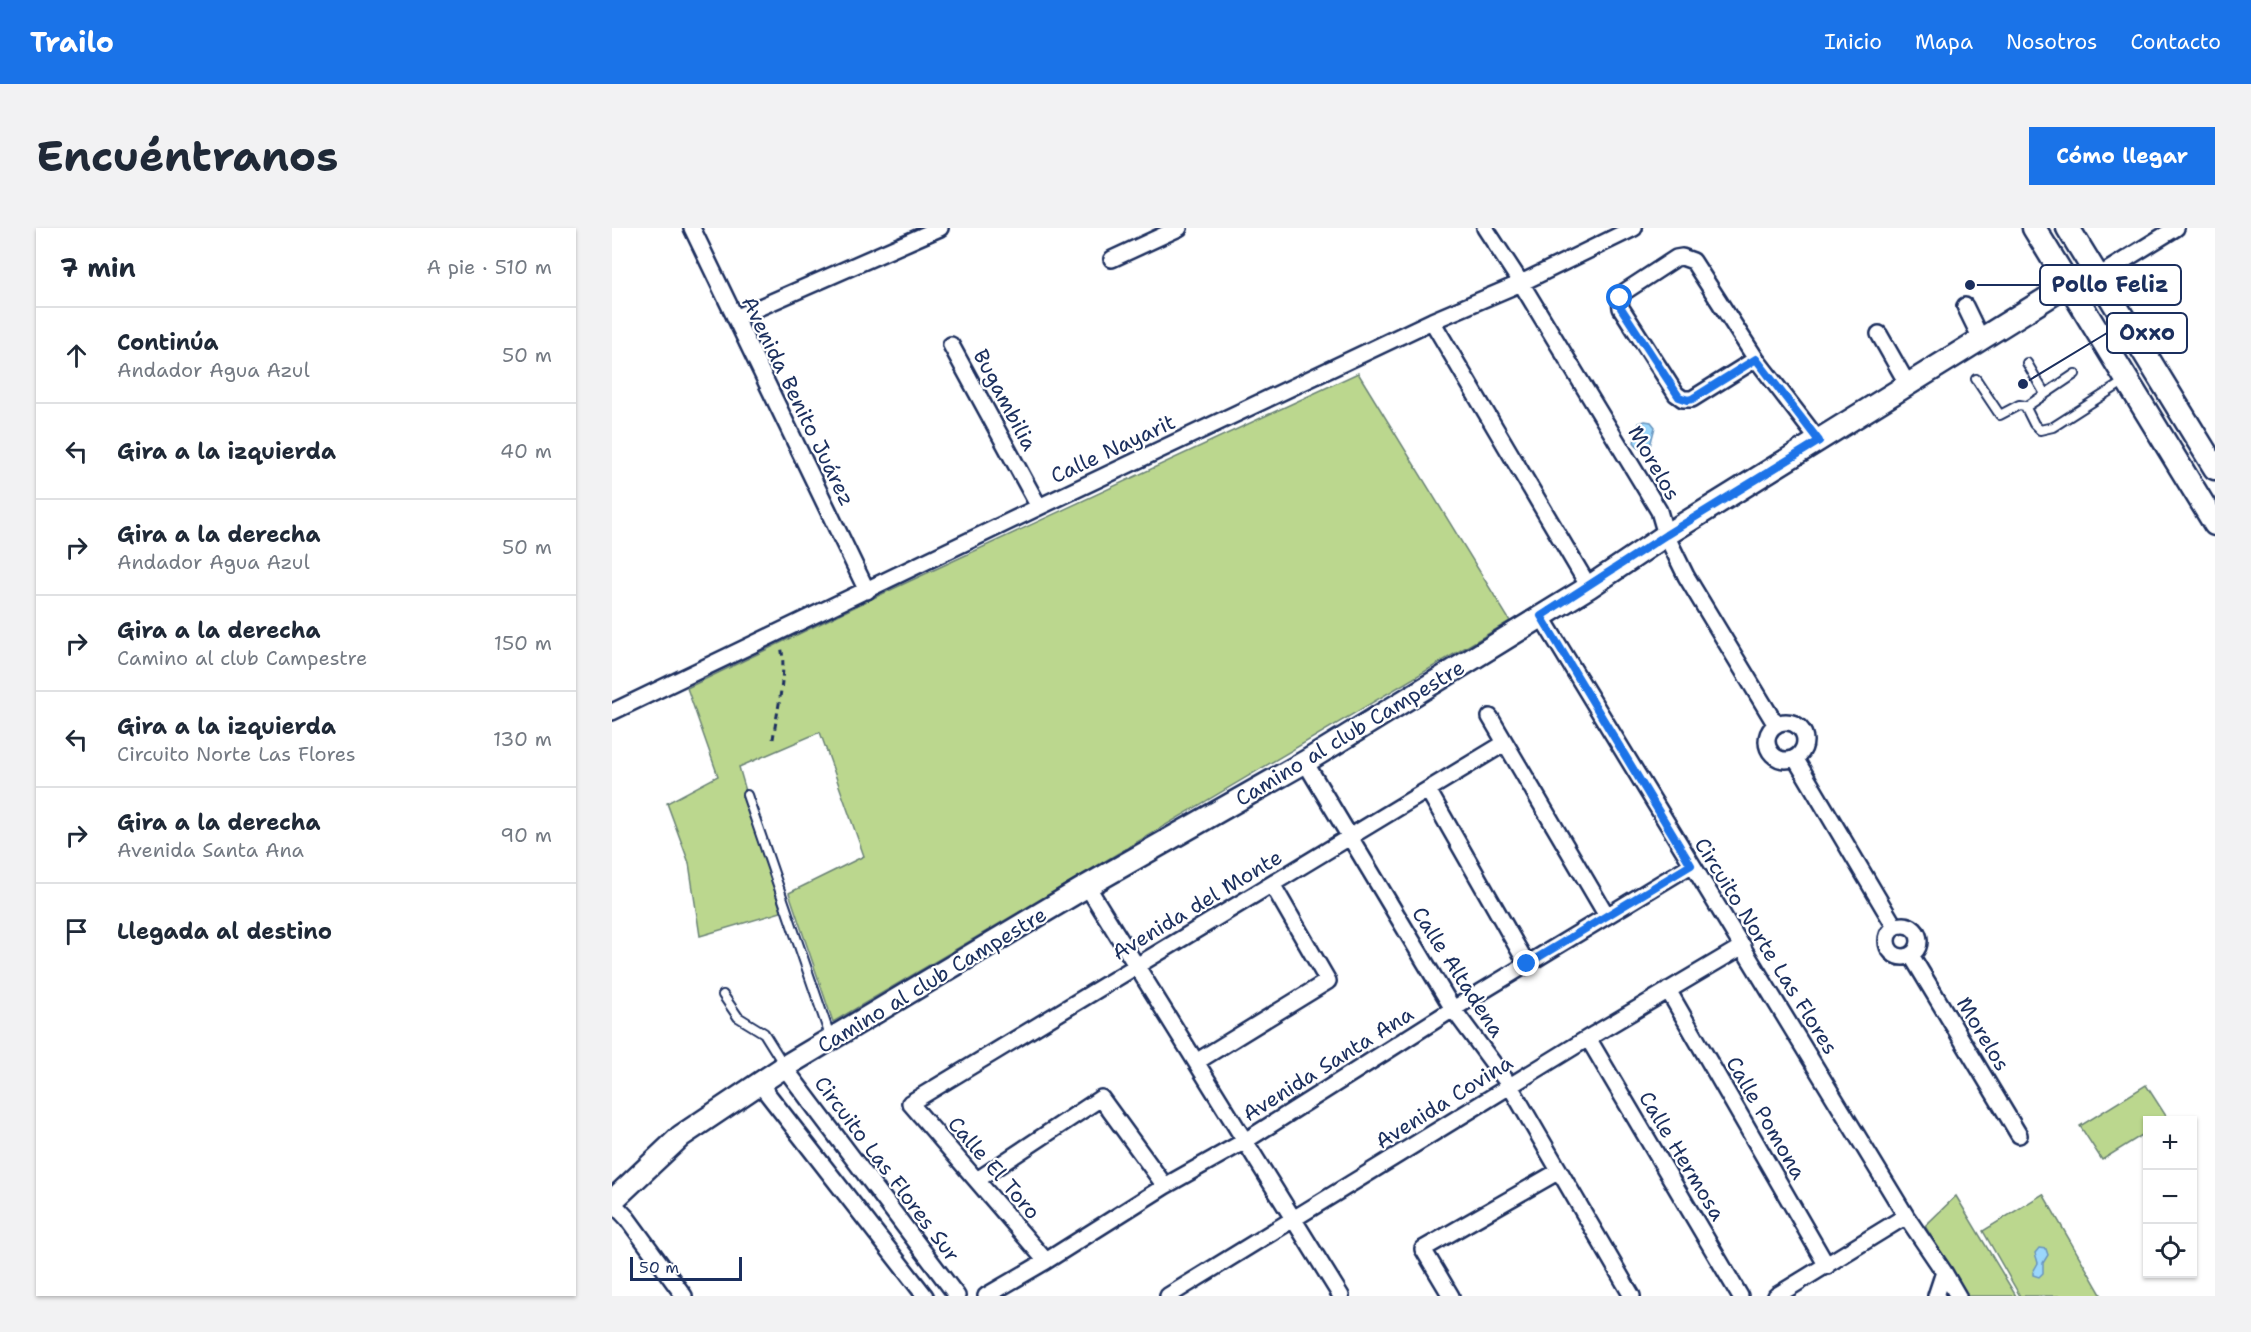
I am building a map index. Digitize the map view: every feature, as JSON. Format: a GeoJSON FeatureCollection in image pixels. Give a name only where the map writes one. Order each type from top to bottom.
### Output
{"type":"FeatureCollection","features":[{"type":"Feature","properties":{"kind":"main road"},"geometry":{"type":"LineString","coordinates":[[2034,228],[2215,524]]}},
{"type":"Feature","properties":{"kind":"main road"},"geometry":{"type":"LineString","coordinates":[[2068,228],[2215,468]]}},
{"type":"Feature","properties":{"kind":"main road","name":"Camino al club Campestre"},"geometry":{"type":"LineString","coordinates":[[612,1202],[681,1136],[784,1067],[1088,886],[1305,762],[1589,587],[1666,535],[2068,285],[2097,276]]}},
{"type":"Feature","properties":{"kind":"street","name":"Avenida Benito Juárez"},"geometry":{"type":"LineString","coordinates":[[692,228],[867,591]]}},
{"type":"Feature","properties":{"kind":"street"},"geometry":{"type":"LineString","coordinates":[[735,318],[940,228]]}},
{"type":"Feature","properties":{"kind":"street"},"geometry":{"type":"LineString","coordinates":[[1112,260],[1179,228]]}},
{"type":"Feature","properties":{"kind":"street","name":"Morelos"},"geometry":{"type":"LineString","coordinates":[[1485,228],[1521,283],[1659,511],[1666,535],[1686,576],[1776,725]]}},
{"type":"Feature","properties":{"kind":"street","name":"Calle Nayarit"},"geometry":{"type":"LineString","coordinates":[[612,712],[1039,507],[1432,321],[1521,283],[1634,228]]}},
{"type":"Feature","properties":{"kind":"street"},"geometry":{"type":"LineString","coordinates":[[2097,276],[2176,228]]}},
{"type":"Feature","properties":{"kind":"street"},"geometry":{"type":"LineString","coordinates":[[1756,359],[1692,399],[1683,399],[1676,394],[1620,303],[1620,298],[1624,291],[1676,258],[1688,258],[1697,266],[1756,359],[1819,441]]}},
{"type":"Feature","properties":{"kind":"street"},"geometry":{"type":"LineString","coordinates":[[1965,306],[1981,339]]}},
{"type":"Feature","properties":{"kind":"street"},"geometry":{"type":"LineString","coordinates":[[1432,321],[1589,587]]}},
{"type":"Feature","properties":{"kind":"street"},"geometry":{"type":"LineString","coordinates":[[1879,334],[1908,385]]}},
{"type":"Feature","properties":{"kind":"street","name":"Bugambilia"},"geometry":{"type":"LineString","coordinates":[[951,345],[1039,507]]}},
{"type":"Feature","properties":{"kind":"street","name":"Circuito Norte Las Flores"},"geometry":{"type":"LineString","coordinates":[[1541,616],[1906,1216],[1958,1296]]}},
{"type":"Feature","properties":{"kind":"street"},"geometry":{"type":"LineString","coordinates":[[1490,717],[1607,916]]}},
{"type":"Feature","properties":{"kind":"street"},"geometry":{"type":"LineString","coordinates":[[1789,722],[1795,724],[1803,734],[1804,747],[1796,758],[1783,760],[1771,754],[1768,748],[1768,735],[1776,725],[1789,722]]}},
{"type":"Feature","properties":{"kind":"street","name":"Avenida del Monte"},"geometry":{"type":"LineString","coordinates":[[910,1103],[1505,742]]}},
{"type":"Feature","properties":{"kind":"street","name":"Morelos"},"geometry":{"type":"LineString","coordinates":[[1796,758],[1895,927],[1906,926],[1915,931],[1918,947],[1911,955],[2019,1135]]}},
{"type":"Feature","properties":{"kind":"street","name":"Calle Altadena"},"geometry":{"type":"LineString","coordinates":[[1305,762],[1453,1009],[1510,1086],[1632,1296]]}},
{"type":"Feature","properties":{"kind":"street"},"geometry":{"type":"LineString","coordinates":[[1428,790],[1527,964]]}},
{"type":"Feature","properties":{"kind":"street","name":"Avenida Santa Ana"},"geometry":{"type":"LineString","coordinates":[[986,1296],[1165,1186],[1245,1141],[1453,1009],[1691,865]]}},
{"type":"Feature","properties":{"kind":"street"},"geometry":{"type":"LineString","coordinates":[[1196,1062],[1329,981],[1272,884]]}},
{"type":"Feature","properties":{"kind":"street"},"geometry":{"type":"LineString","coordinates":[[1088,886],[1341,1296]]}},
{"type":"Feature","properties":{"kind":"street","name":"Avenida Covina"},"geometry":{"type":"LineString","coordinates":[[1168,1296],[1588,1038],[1743,946]]}},
{"type":"Feature","properties":{"kind":"street","name":"Calle Pomona"},"geometry":{"type":"LineString","coordinates":[[1668,990],[1827,1266]]}},
{"type":"Feature","properties":{"kind":"street","name":"Calle Hermosa"},"geometry":{"type":"LineString","coordinates":[[1588,1038],[1740,1296]]}},
{"type":"Feature","properties":{"kind":"street","name":"Circuito Las Flores Sur"},"geometry":{"type":"LineString","coordinates":[[784,1067],[957,1296]]}},
{"type":"Feature","properties":{"kind":"street"},"geometry":{"type":"LineString","coordinates":[[759,1083],[925,1296]]}},
{"type":"Feature","properties":{"kind":"street"},"geometry":{"type":"LineString","coordinates":[[977,1180],[1101,1098],[1165,1186]]}},
{"type":"Feature","properties":{"kind":"street","name":"Calle El Toro"},"geometry":{"type":"LineString","coordinates":[[910,1103],[1046,1261]]}},
{"type":"Feature","properties":{"kind":"street"},"geometry":{"type":"LineString","coordinates":[[1451,1296],[1423,1249],[1559,1171]]}},
{"type":"Feature","properties":{"kind":"street"},"geometry":{"type":"LineString","coordinates":[[612,1202],[627,1218],[684,1296]]}},
{"type":"Feature","properties":{"kind":"street"},"geometry":{"type":"LineString","coordinates":[[1776,1296],[1906,1216]]}},
{"type":"Feature","properties":{"kind":"street"},"geometry":{"type":"LineString","coordinates":[[1936,1296],[1944,1272]]}},
{"type":"Feature","properties":{"kind":"lane"},"geometry":{"type":"LineString","coordinates":[[2027,363],[2044,394]]}},
{"type":"Feature","properties":{"kind":"lane"},"geometry":{"type":"LineString","coordinates":[[2025,407],[2075,374]]}},
{"type":"Feature","properties":{"kind":"lane"},"geometry":{"type":"LineString","coordinates":[[1976,379],[2001,415],[2019,405],[2025,407],[2036,428],[2044,430],[2061,422],[2126,381]]}},
{"type":"Feature","properties":{"kind":"lane"},"geometry":{"type":"LineString","coordinates":[[747,795],[831,1040]]}},
{"type":"Feature","properties":{"kind":"lane"},"geometry":{"type":"LineString","coordinates":[[723,995],[738,1017],[764,1033],[784,1067]]}},
{"type":"Feature","properties":{"kind":"path"},"geometry":{"type":"LineString","coordinates":[[773,739],[782,653],[777,633]]}},
{"type":"Feature","properties":{"kind":"green space"},"geometry":{"type":"Polygon","coordinates":[[[1358,373],[1510,621],[833,1022],[789,893],[864,856],[820,732],[739,767],[781,912],[700,936],[689,863],[667,803],[718,776],[687,688],[869,600],[1358,373]]]}},
{"type":"Feature","properties":{"kind":"green space"},"geometry":{"type":"Polygon","coordinates":[[[2146,1085],[2166,1116],[2143,1116],[2143,1134],[2102,1160],[2080,1126],[2146,1085]]]}},
{"type":"Feature","properties":{"kind":"green space"},"geometry":{"type":"Polygon","coordinates":[[[2043,1194],[2102,1296],[2020,1296],[1983,1231],[2043,1194]]]}},
{"type":"Feature","properties":{"kind":"green space"},"geometry":{"type":"Polygon","coordinates":[[[1956,1196],[2016,1296],[1966,1296],[1925,1226],[1956,1196]]]}},
{"type":"Feature","properties":{"kind":"water"},"geometry":{"type":"Polygon","coordinates":[[[1651,422],[1655,427],[1650,446],[1643,448],[1634,442],[1639,423],[1651,422]]]}},
{"type":"Feature","properties":{"kind":"water"},"geometry":{"type":"Polygon","coordinates":[[[2039,1248],[2046,1249],[2048,1255],[2043,1263],[2043,1273],[2039,1277],[2033,1275],[2033,1272],[2038,1263],[2035,1253],[2039,1248]]]}},
{"type":"Feature","properties":{"kind":"place","name":"Pollo Feliz"},"geometry":{"type":"Point","coordinates":[1970,285]}},
{"type":"Feature","properties":{"kind":"place","name":"Oxxo"},"geometry":{"type":"Point","coordinates":[2023,384]}},
{"type":"Feature","properties":{"kind":"route"},"geometry":{"type":"LineString","coordinates":[[1527,964],[1691,865],[1541,616],[1666,535],[1819,441],[1756,359],[1692,399],[1679,397],[1621,308],[1620,298]]}}]}
